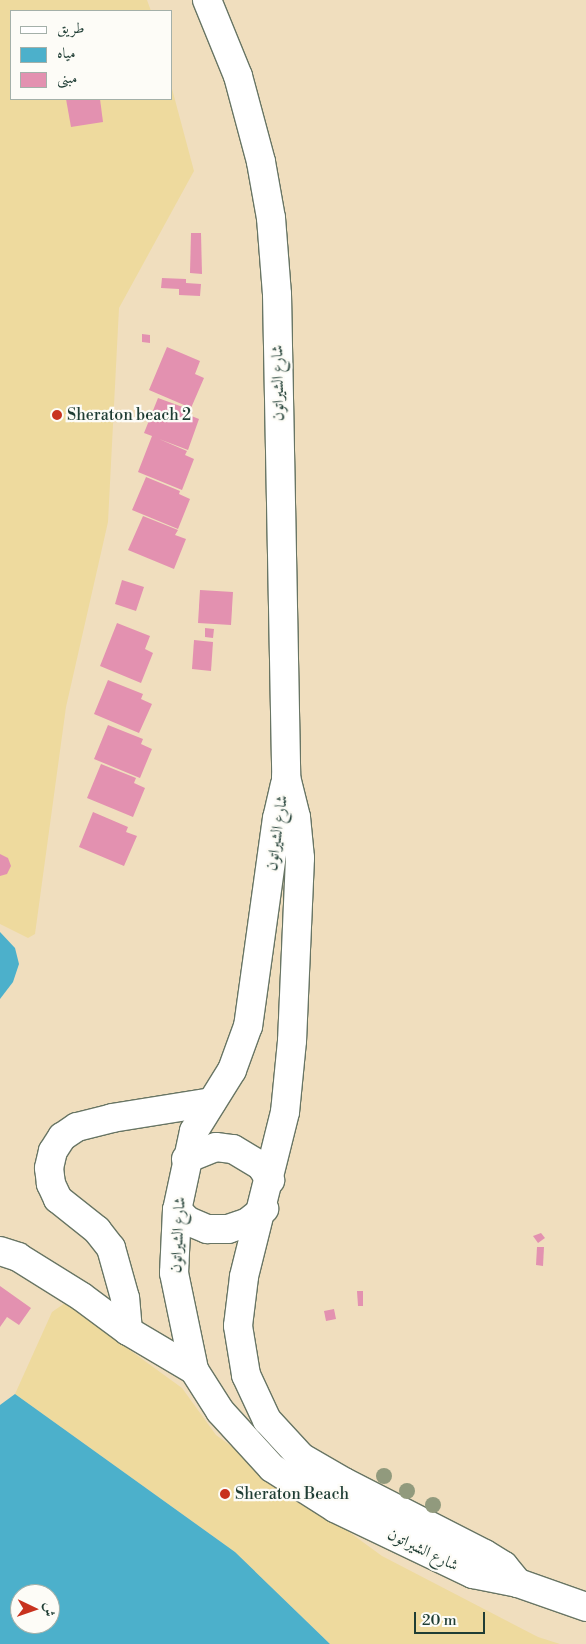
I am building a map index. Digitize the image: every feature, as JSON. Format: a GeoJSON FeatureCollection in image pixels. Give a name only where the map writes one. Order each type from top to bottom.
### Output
{"type":"FeatureCollection","features":[{"type":"Feature","properties":{"kind":"street","name":"شارع الشيراتون"},"geometry":{"type":"LineString","coordinates":[[207,0],[238,76],[261,162],[271,218],[277,294],[286,777],[296,817],[300,858],[291,1050],[285,1112],[264,1209],[244,1277],[238,1326],[246,1376],[267,1420],[301,1457],[344,1482],[485,1554],[504,1566],[518,1583]]}},
{"type":"Feature","properties":{"kind":"street","name":"شارع الشيراتون"},"geometry":{"type":"LineString","coordinates":[[286,777],[277,818],[248,1026],[232,1070],[194,1131],[186,1159],[177,1210],[174,1274],[194,1370],[220,1411],[272,1468],[335,1508],[474,1574],[518,1583],[586,1608]]}},
{"type":"Feature","properties":{"kind":"street"},"geometry":{"type":"LineString","coordinates":[[128,1332],[125,1298],[111,1248],[97,1230],[58,1199],[51,1184],[49,1168],[53,1151],[62,1137],[77,1127],[112,1118],[212,1102]]}},
{"type":"Feature","properties":{"kind":"street"},"geometry":{"type":"LineString","coordinates":[[186,1159],[216,1147],[233,1149],[261,1166],[270,1180]]}},
{"type":"Feature","properties":{"kind":"street"},"geometry":{"type":"LineString","coordinates":[[177,1210],[188,1221],[207,1228],[228,1229],[248,1222],[264,1209]]}},
{"type":"Feature","properties":{"kind":"street"},"geometry":{"type":"LineString","coordinates":[[0,1251],[18,1257],[82,1296],[128,1332],[194,1370]]}},
{"type":"Feature","properties":{"kind":"sand","name":"Sheraton beach 2"},"geometry":{"type":"Polygon","coordinates":[[[0,0],[147,0],[151,10],[10,10],[10,100],[172,100],[172,89],[194,171],[119,308],[108,522],[66,707],[35,934],[28,938],[0,924],[0,0]]]}},
{"type":"Feature","properties":{"kind":"sand","name":"Sheraton Beach"},"geometry":{"type":"Polygon","coordinates":[[[65,1303],[182,1388],[216,1435],[382,1556],[538,1637],[560,1644],[330,1644],[235,1552],[15,1394],[52,1312],[65,1303]]]}},
{"type":"Feature","properties":{"kind":"water"},"geometry":{"type":"Polygon","coordinates":[[[0,932],[15,948],[19,964],[13,982],[0,999],[0,932]]]}},
{"type":"Feature","properties":{"kind":"water"},"geometry":{"type":"Polygon","coordinates":[[[15,1394],[235,1552],[330,1644],[0,1644],[0,1405],[15,1394]]]}},
{"type":"Feature","properties":{"kind":"building"},"geometry":{"type":"Polygon","coordinates":[[[66,100],[100,100],[103,122],[71,127],[66,100]]]}},
{"type":"Feature","properties":{"kind":"building"},"geometry":{"type":"Polygon","coordinates":[[[191,233],[201,233],[202,274],[190,273],[191,233]]]}},
{"type":"Feature","properties":{"kind":"building"},"geometry":{"type":"Polygon","coordinates":[[[162,278],[186,279],[186,283],[201,284],[200,296],[179,295],[179,289],[161,288],[162,278]]]}},
{"type":"Feature","properties":{"kind":"building"},"geometry":{"type":"Polygon","coordinates":[[[142,334],[150,335],[150,343],[142,342],[142,334]]]}},
{"type":"Feature","properties":{"kind":"building"},"geometry":{"type":"Polygon","coordinates":[[[167,347],[200,361],[195,374],[204,378],[191,408],[149,390],[167,347]]]}},
{"type":"Feature","properties":{"kind":"building"},"geometry":{"type":"Polygon","coordinates":[[[158,398],[191,410],[189,415],[199,419],[188,450],[159,439],[187,451],[185,455],[194,459],[182,490],[138,472],[152,436],[144,433],[158,398]]]}},
{"type":"Feature","properties":{"kind":"building"},"geometry":{"type":"Polygon","coordinates":[[[146,477],[180,491],[179,494],[190,499],[178,529],[132,510],[146,477]]]}},
{"type":"Feature","properties":{"kind":"building"},"geometry":{"type":"Polygon","coordinates":[[[143,516],[178,530],[175,535],[186,539],[174,569],[128,550],[143,516]]]}},
{"type":"Feature","properties":{"kind":"building"},"geometry":{"type":"Polygon","coordinates":[[[122,580],[144,587],[136,611],[115,604],[122,580]]]}},
{"type":"Feature","properties":{"kind":"building"},"geometry":{"type":"Polygon","coordinates":[[[200,590],[233,592],[231,625],[198,623],[200,590]]]}},
{"type":"Feature","properties":{"kind":"building"},"geometry":{"type":"Polygon","coordinates":[[[117,623],[150,636],[145,649],[153,653],[141,683],[100,666],[117,623]]]}},
{"type":"Feature","properties":{"kind":"building"},"geometry":{"type":"Polygon","coordinates":[[[205,628],[214,629],[213,638],[205,637],[205,628]]]}},
{"type":"Feature","properties":{"kind":"building"},"geometry":{"type":"Polygon","coordinates":[[[194,640],[213,642],[211,671],[192,669],[194,640]]]}},
{"type":"Feature","properties":{"kind":"building"},"geometry":{"type":"Polygon","coordinates":[[[108,680],[143,694],[141,699],[152,704],[139,733],[94,714],[108,680]]]}},
{"type":"Feature","properties":{"kind":"building"},"geometry":{"type":"Polygon","coordinates":[[[108,725],[143,739],[141,744],[152,749],[140,778],[94,759],[108,725]]]}},
{"type":"Feature","properties":{"kind":"building"},"geometry":{"type":"Polygon","coordinates":[[[101,764],[136,778],[134,783],[145,788],[133,817],[87,798],[101,764]]]}},
{"type":"Feature","properties":{"kind":"building"},"geometry":{"type":"Polygon","coordinates":[[[93,812],[128,827],[126,832],[137,836],[124,866],[79,847],[93,812]]]}},
{"type":"Feature","properties":{"kind":"building"},"geometry":{"type":"Polygon","coordinates":[[[0,854],[8,858],[11,866],[7,874],[0,876],[0,854]]]}},
{"type":"Feature","properties":{"kind":"building"},"geometry":{"type":"Polygon","coordinates":[[[541,1233],[545,1238],[538,1243],[533,1236],[541,1233]]]}},
{"type":"Feature","properties":{"kind":"building"},"geometry":{"type":"Polygon","coordinates":[[[537,1247],[544,1247],[543,1266],[536,1265],[537,1247]]]}},
{"type":"Feature","properties":{"kind":"building"},"geometry":{"type":"Polygon","coordinates":[[[0,1286],[31,1308],[19,1325],[7,1317],[0,1327],[0,1286]]]}},
{"type":"Feature","properties":{"kind":"building"},"geometry":{"type":"Polygon","coordinates":[[[357,1291],[363,1291],[363,1306],[358,1306],[357,1291]]]}},
{"type":"Feature","properties":{"kind":"building"},"geometry":{"type":"Polygon","coordinates":[[[334,1309],[336,1319],[326,1321],[324,1311],[334,1309]]]}},
{"type":"Feature","properties":{"kind":"place","name":"Sheraton beach 2"},"geometry":{"type":"Point","coordinates":[57,415]}},
{"type":"Feature","properties":{"kind":"place","name":"Sheraton Beach"},"geometry":{"type":"Point","coordinates":[225,1494]}}]}
